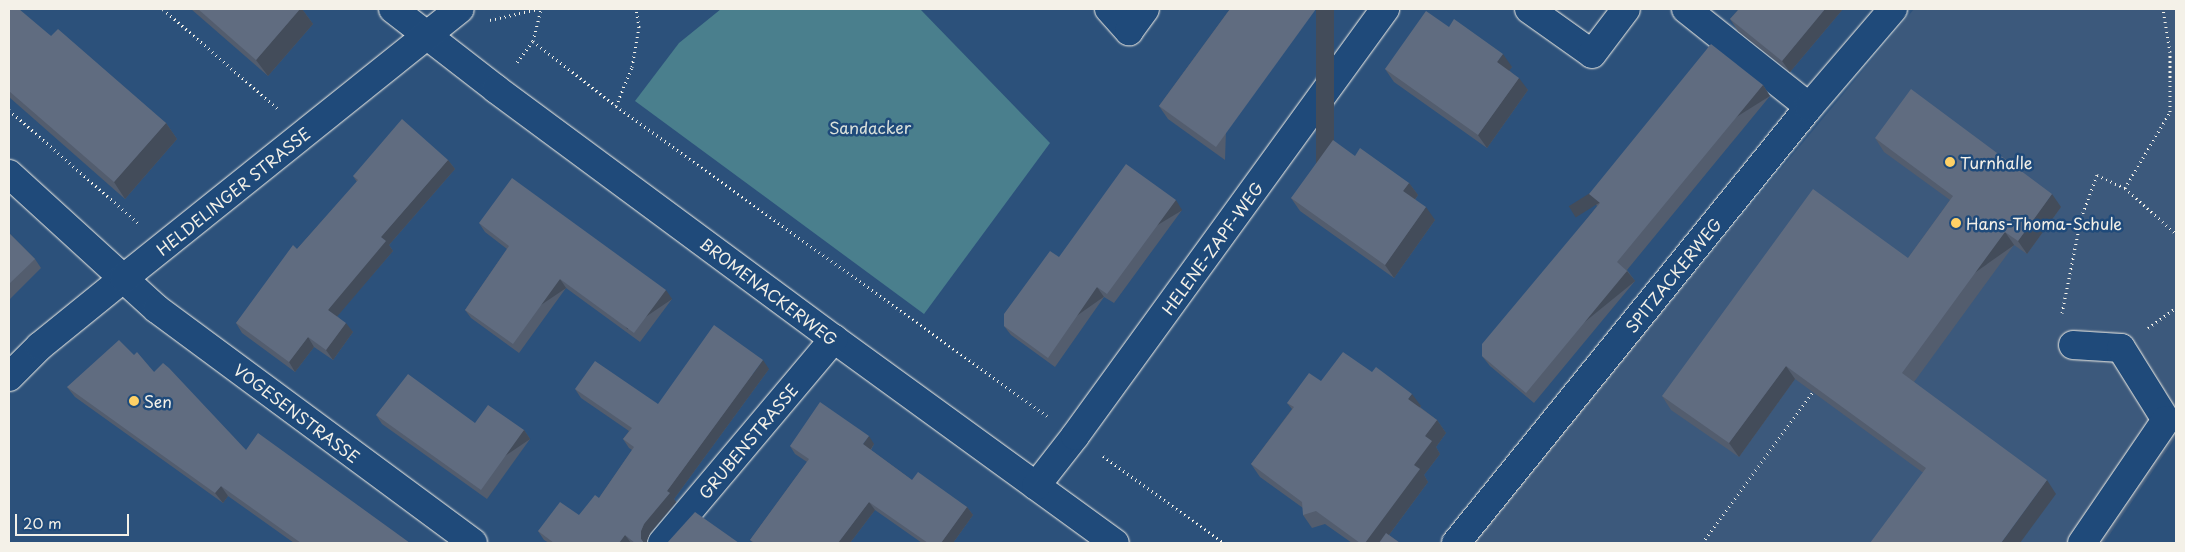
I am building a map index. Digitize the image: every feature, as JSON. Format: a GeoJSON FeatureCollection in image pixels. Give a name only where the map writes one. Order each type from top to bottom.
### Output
{"type":"FeatureCollection","features":[{"type":"Feature","properties":{"kind":"street","name":"BROMENACKERWEG"},"geometry":{"type":"LineString","coordinates":[[393,9],[496,88],[834,339],[1115,543]]}},
{"type":"Feature","properties":{"kind":"street","name":"HELDELINGER STRASSE"},"geometry":{"type":"LineString","coordinates":[[9,377],[40,346],[460,9]]}},
{"type":"Feature","properties":{"kind":"street"},"geometry":{"type":"LineString","coordinates":[[1109,9],[1129,31],[1145,9]]}},
{"type":"Feature","properties":{"kind":"street","name":"HELENE-ZAPF-WEG"},"geometry":{"type":"LineString","coordinates":[[1036,486],[1076,436],[1385,9]]}},
{"type":"Feature","properties":{"kind":"street"},"geometry":{"type":"LineString","coordinates":[[1529,9],[1592,54],[1626,9]]}},
{"type":"Feature","properties":{"kind":"street"},"geometry":{"type":"LineString","coordinates":[[1686,9],[1809,107]]}},
{"type":"Feature","properties":{"kind":"street","name":"SPITZACKERWEG"},"geometry":{"type":"LineString","coordinates":[[1456,543],[1809,107],[1893,9]]}},
{"type":"Feature","properties":{"kind":"street","name":"VOGESENSTRASSE"},"geometry":{"type":"LineString","coordinates":[[9,174],[157,309],[473,543]]}},
{"type":"Feature","properties":{"kind":"street","name":"GRUBENSTRASSE"},"geometry":{"type":"LineString","coordinates":[[662,543],[834,339]]}},
{"type":"Feature","properties":{"kind":"street"},"geometry":{"type":"LineString","coordinates":[[2073,345],[2121,348],[2166,420],[2082,543]]}},
{"type":"Feature","properties":{"kind":"path"},"geometry":{"type":"LineString","coordinates":[[163,9],[306,133]]}},
{"type":"Feature","properties":{"kind":"path"},"geometry":{"type":"LineString","coordinates":[[496,88],[533,41],[541,9]]}},
{"type":"Feature","properties":{"kind":"path"},"geometry":{"type":"LineString","coordinates":[[616,106],[632,67],[639,27],[636,9]]}},
{"type":"Feature","properties":{"kind":"path"},"geometry":{"type":"LineString","coordinates":[[2125,188],[2170,112],[2170,52],[2163,9]]}},
{"type":"Feature","properties":{"kind":"path"},"geometry":{"type":"LineString","coordinates":[[533,41],[616,106],[1224,543]]}},
{"type":"Feature","properties":{"kind":"path"},"geometry":{"type":"LineString","coordinates":[[9,110],[164,245]]}},
{"type":"Feature","properties":{"kind":"path"},"geometry":{"type":"LineString","coordinates":[[2073,345],[2062,314],[2081,218],[2097,175],[2125,188],[2176,234]]}},
{"type":"Feature","properties":{"kind":"path"},"geometry":{"type":"LineString","coordinates":[[1702,543],[1813,392]]}},
{"type":"Feature","properties":{"kind":"shaded area","name":"Hans-Thoma-Schule"},"geometry":{"type":"Polygon","coordinates":[[[1914,9],[2176,9],[2176,437],[2104,543],[1469,543],[1914,9]]]}},
{"type":"Feature","properties":{"kind":"green space","name":"Sandacker"},"geometry":{"type":"Polygon","coordinates":[[[721,9],[920,9],[1050,143],[924,314],[635,101],[679,43],[721,9]]]}},
{"type":"Feature","properties":{"kind":"building"},"geometry":{"type":"Polygon","coordinates":[[[9,9],[19,9],[51,36],[58,29],[166,123],[114,182],[9,91],[9,9]]]}},
{"type":"Feature","properties":{"kind":"building"},"geometry":{"type":"Polygon","coordinates":[[[198,9],[300,9],[256,60],[198,9]]]}},
{"type":"Feature","properties":{"kind":"building"},"geometry":{"type":"Polygon","coordinates":[[[1230,9],[1316,9],[1216,147],[1159,106],[1230,9]]]}},
{"type":"Feature","properties":{"kind":"building"},"geometry":{"type":"Polygon","coordinates":[[[1739,9],[1825,9],[1782,61],[1730,19],[1739,9]]]}},
{"type":"Feature","properties":{"kind":"building"},"geometry":{"type":"Polygon","coordinates":[[[1426,11],[1449,27],[1454,19],[1503,54],[1497,62],[1519,78],[1478,135],[1385,69],[1426,11]]]}},
{"type":"Feature","properties":{"kind":"building"},"geometry":{"type":"Polygon","coordinates":[[[1711,44],[1763,85],[1617,262],[1627,271],[1526,393],[1482,356],[1482,344],[1600,203],[1589,194],[1711,44]]]}},
{"type":"Feature","properties":{"kind":"building"},"geometry":{"type":"Polygon","coordinates":[[[1911,89],[2052,194],[2018,241],[2005,232],[1902,373],[2047,480],[2001,543],[1870,543],[1926,468],[1786,366],[1729,443],[1662,396],[1813,189],[1908,258],[1953,196],[1875,138],[1911,89]]]}},
{"type":"Feature","properties":{"kind":"building"},"geometry":{"type":"Polygon","coordinates":[[[402,119],[448,160],[381,237],[386,241],[328,310],[346,323],[326,350],[308,337],[289,362],[236,323],[293,245],[297,249],[358,180],[353,176],[402,119]]]}},
{"type":"Feature","properties":{"kind":"building"},"geometry":{"type":"Polygon","coordinates":[[[1333,140],[1355,156],[1360,148],[1409,183],[1403,191],[1426,207],[1385,265],[1291,198],[1333,140]]]}},
{"type":"Feature","properties":{"kind":"building"},"geometry":{"type":"Polygon","coordinates":[[[1126,164],[1176,200],[1107,294],[1097,287],[1048,358],[1004,326],[1004,314],[1050,251],[1059,257],[1126,164]]]}},
{"type":"Feature","properties":{"kind":"building"},"geometry":{"type":"Polygon","coordinates":[[[512,178],[666,290],[634,333],[560,279],[513,344],[465,310],[509,246],[479,223],[512,178]]]}},
{"type":"Feature","properties":{"kind":"building"},"geometry":{"type":"Polygon","coordinates":[[[9,233],[35,259],[9,284],[9,233]]]}},
{"type":"Feature","properties":{"kind":"building"},"geometry":{"type":"Polygon","coordinates":[[[714,325],[763,360],[667,491],[670,493],[644,524],[641,531],[641,539],[644,543],[635,543],[625,535],[619,543],[554,543],[538,531],[560,502],[579,515],[595,495],[599,498],[634,447],[623,439],[632,428],[575,389],[595,361],[658,404],[714,325]]]}},
{"type":"Feature","properties":{"kind":"building"},"geometry":{"type":"Polygon","coordinates":[[[119,340],[134,355],[137,352],[154,372],[163,363],[169,368],[246,450],[258,433],[410,543],[301,543],[221,486],[215,493],[67,387],[119,340]]]}},
{"type":"Feature","properties":{"kind":"building"},"geometry":{"type":"Polygon","coordinates":[[[1343,352],[1372,372],[1376,367],[1412,394],[1408,399],[1437,420],[1425,436],[1432,441],[1414,465],[1420,469],[1365,543],[1360,543],[1316,511],[1303,515],[1302,502],[1251,464],[1294,407],[1287,403],[1309,373],[1321,381],[1343,352]]]}},
{"type":"Feature","properties":{"kind":"building"},"geometry":{"type":"Polygon","coordinates":[[[408,374],[475,423],[488,405],[524,430],[481,490],[376,415],[408,374]]]}},
{"type":"Feature","properties":{"kind":"building"},"geometry":{"type":"Polygon","coordinates":[[[820,402],[869,436],[863,444],[912,480],[918,472],[967,507],[941,543],[928,543],[869,502],[838,543],[755,543],[750,540],[809,459],[790,446],[820,402]]]}},
{"type":"Feature","properties":{"kind":"building"},"geometry":{"type":"Polygon","coordinates":[[[695,512],[739,543],[667,543],[695,512]]]}},
{"type":"Feature","properties":{"kind":"building"},"geometry":{"type":"Polygon","coordinates":[[[1386,533],[1400,543],[1379,543],[1386,533]]]}},
{"type":"Feature","properties":{"kind":"place","name":"Turnhalle"},"geometry":{"type":"Point","coordinates":[1950,162]}},
{"type":"Feature","properties":{"kind":"place","name":"Hans-Thoma-Schule"},"geometry":{"type":"Point","coordinates":[1956,223]}},
{"type":"Feature","properties":{"kind":"place","name":"Sen"},"geometry":{"type":"Point","coordinates":[134,401]}}]}
